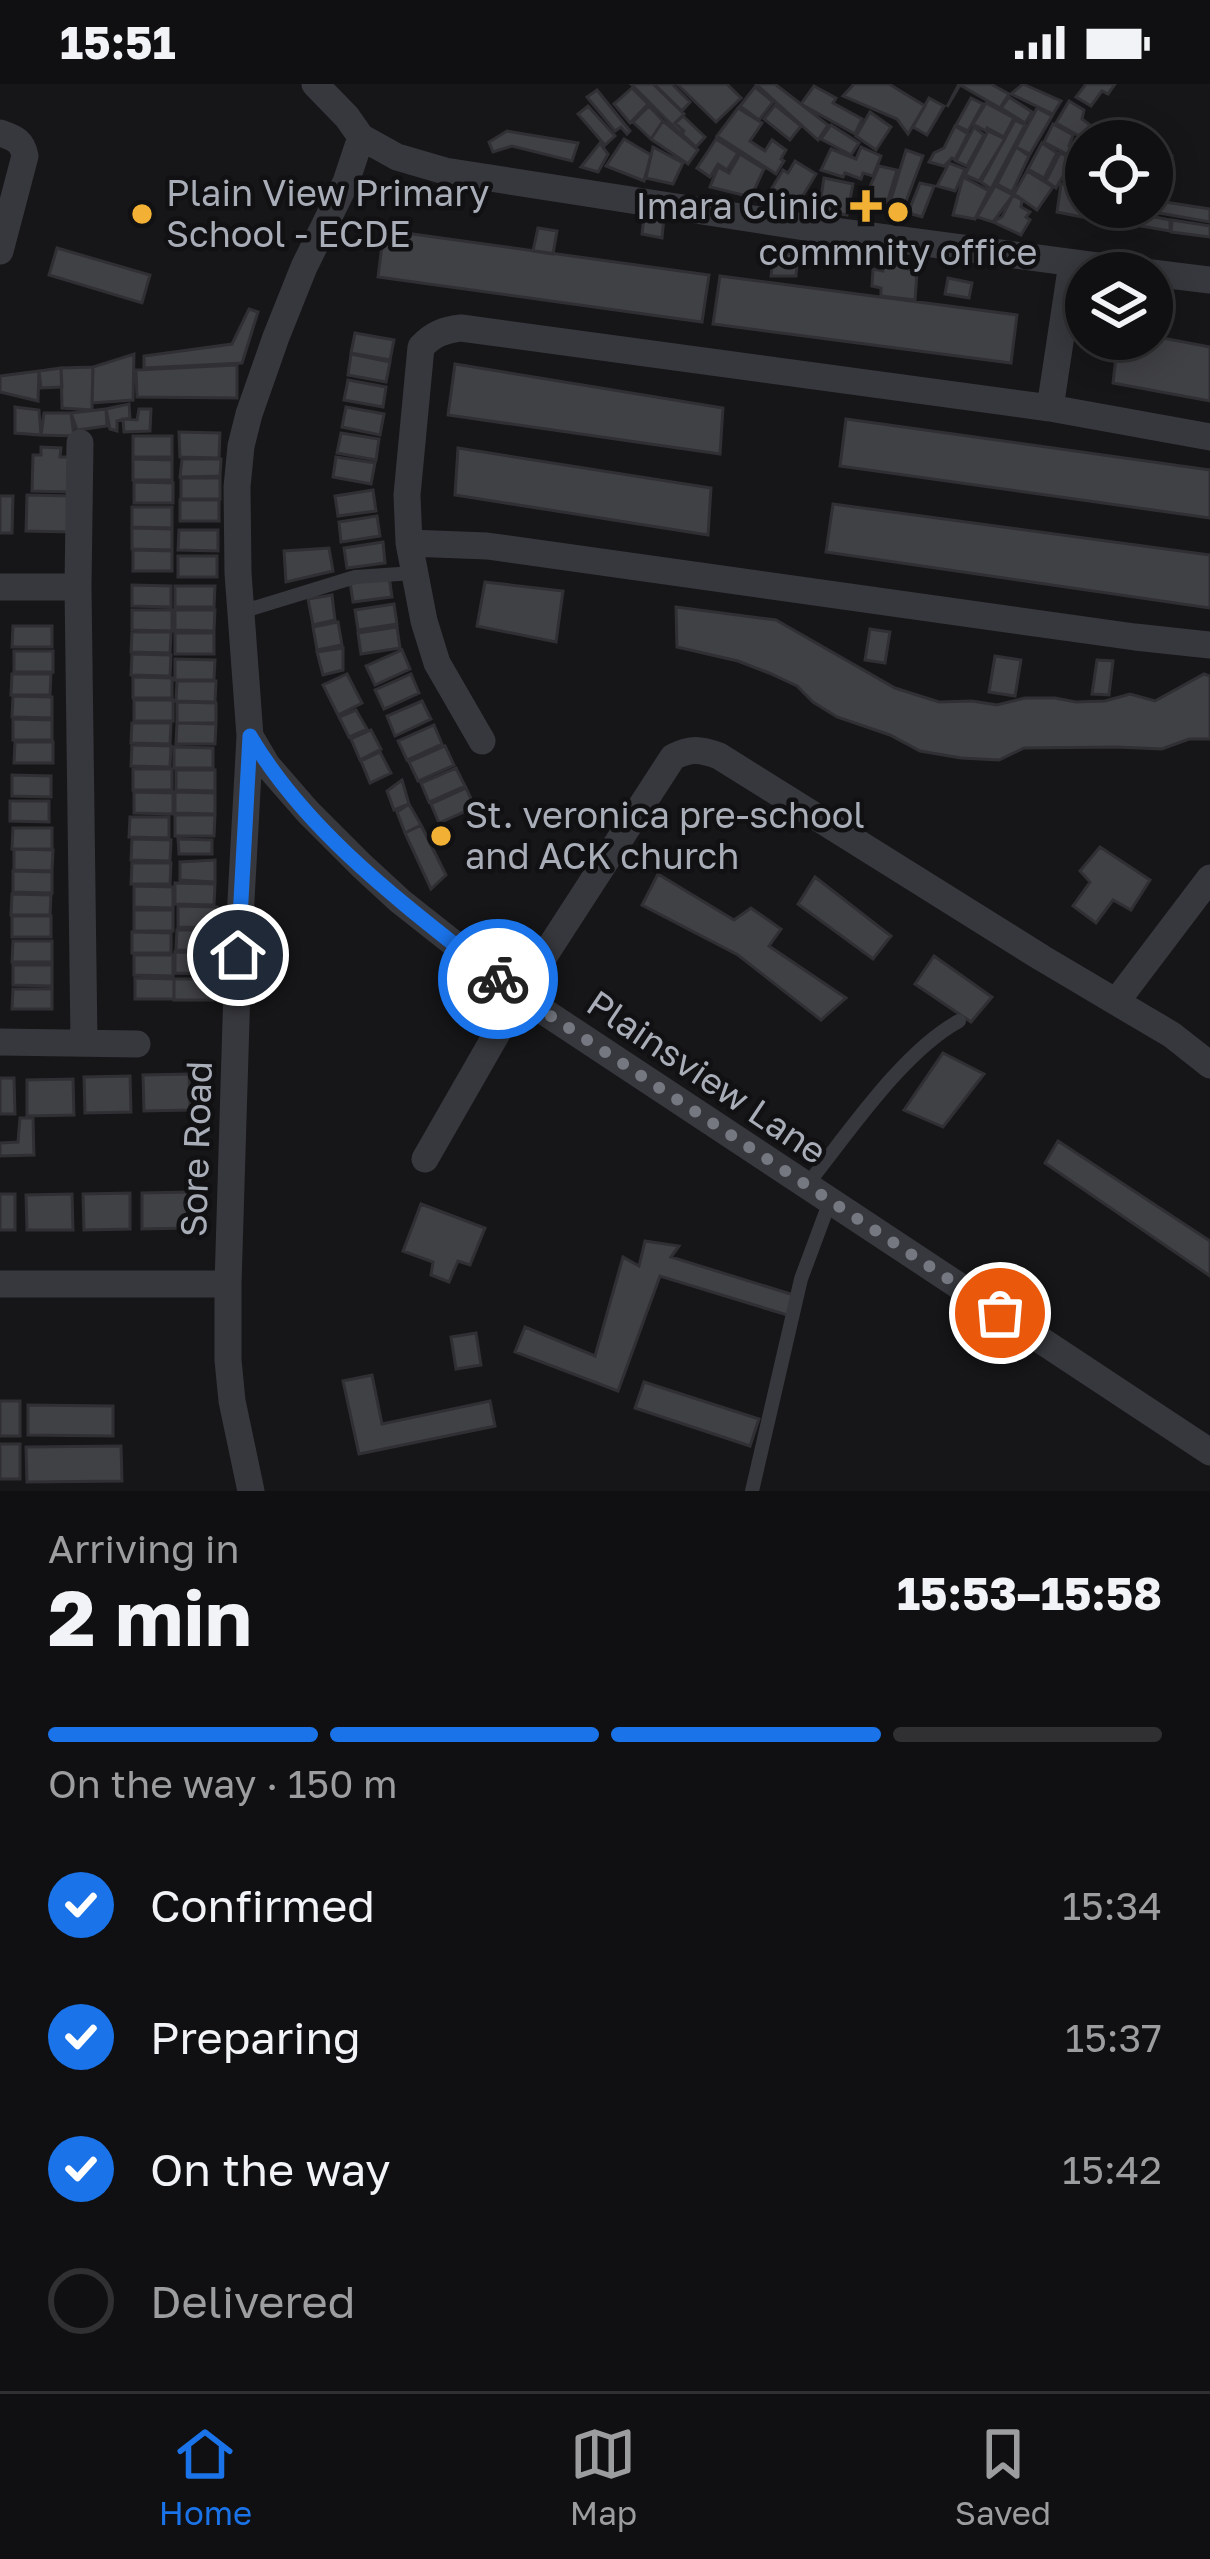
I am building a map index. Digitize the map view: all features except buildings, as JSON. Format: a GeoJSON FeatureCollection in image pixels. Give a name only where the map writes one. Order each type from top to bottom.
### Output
{"type":"FeatureCollection","features":[{"type":"Feature","properties":{"kind":"street"},"geometry":{"type":"LineString","coordinates":[[315,84],[361,136],[397,157],[445,171],[1065,262]]}},
{"type":"Feature","properties":{"kind":"street"},"geometry":{"type":"LineString","coordinates":[[0,133],[18,141],[25,156],[0,251]]}},
{"type":"Feature","properties":{"kind":"street"},"geometry":{"type":"LineString","coordinates":[[250,736],[236,487],[241,446],[276,337],[346,182],[361,136]]}},
{"type":"Feature","properties":{"kind":"street"},"geometry":{"type":"LineString","coordinates":[[1173,276],[1210,280]]}},
{"type":"Feature","properties":{"kind":"street"},"geometry":{"type":"LineString","coordinates":[[1050,408],[1065,309]]}},
{"type":"Feature","properties":{"kind":"street"},"geometry":{"type":"LineString","coordinates":[[482,741],[437,663],[424,622],[410,543],[407,495],[422,347],[444,330],[512,334],[1050,408],[1210,436]]}},
{"type":"Feature","properties":{"kind":"street"},"geometry":{"type":"LineString","coordinates":[[80,443],[84,1043]]}},
{"type":"Feature","properties":{"kind":"street"},"geometry":{"type":"LineString","coordinates":[[410,543],[487,546],[1210,645]]}},
{"type":"Feature","properties":{"kind":"street"},"geometry":{"type":"LineString","coordinates":[[0,587],[78,587]]}},
{"type":"Feature","properties":{"kind":"street","name":"Plainsview Lane"},"geometry":{"type":"LineString","coordinates":[[250,736],[267,765],[332,838],[400,901],[519,995],[1210,1451]]}},
{"type":"Feature","properties":{"kind":"street","name":"Sore Road"},"geometry":{"type":"LineString","coordinates":[[250,736],[238,955],[228,1360],[251,1491]]}},
{"type":"Feature","properties":{"kind":"street"},"geometry":{"type":"LineString","coordinates":[[425,1160],[519,995],[674,758],[688,749],[718,756],[1172,1035],[1210,1065]]}},
{"type":"Feature","properties":{"kind":"street"},"geometry":{"type":"LineString","coordinates":[[1116,1002],[1210,878]]}},
{"type":"Feature","properties":{"kind":"street"},"geometry":{"type":"LineString","coordinates":[[0,1042],[137,1044]]}},
{"type":"Feature","properties":{"kind":"street"},"geometry":{"type":"LineString","coordinates":[[0,1284],[228,1284]]}},
{"type":"Feature","properties":{"kind":"lane"},"geometry":{"type":"LineString","coordinates":[[241,612],[355,577],[414,573]]}},
{"type":"Feature","properties":{"kind":"lane"},"geometry":{"type":"LineString","coordinates":[[752,1491],[818,1194],[889,1083],[934,1037],[958,1021]]}},
{"type":"Feature","properties":{"kind":"way so far"},"geometry":{"type":"LineString","coordinates":[[498,979],[1000,1313]]}},
{"type":"Feature","properties":{"kind":"place","name":"Imara Clinic"},"geometry":{"type":"Point","coordinates":[866,206]}},
{"type":"Feature","properties":{"kind":"place","name":"commnity office"},"geometry":{"type":"Point","coordinates":[898,212]}},
{"type":"Feature","properties":{"kind":"place","name":"Plain View Primary School - ECDE"},"geometry":{"type":"Point","coordinates":[142,214]}},
{"type":"Feature","properties":{"kind":"place","name":"St. veronica pre-school and ACK church"},"geometry":{"type":"Point","coordinates":[441,836]}},
{"type":"Feature","properties":{"kind":"route"},"geometry":{"type":"LineString","coordinates":[[238,955],[250,736],[267,765],[332,838],[400,901],[498,979]]}}]}
